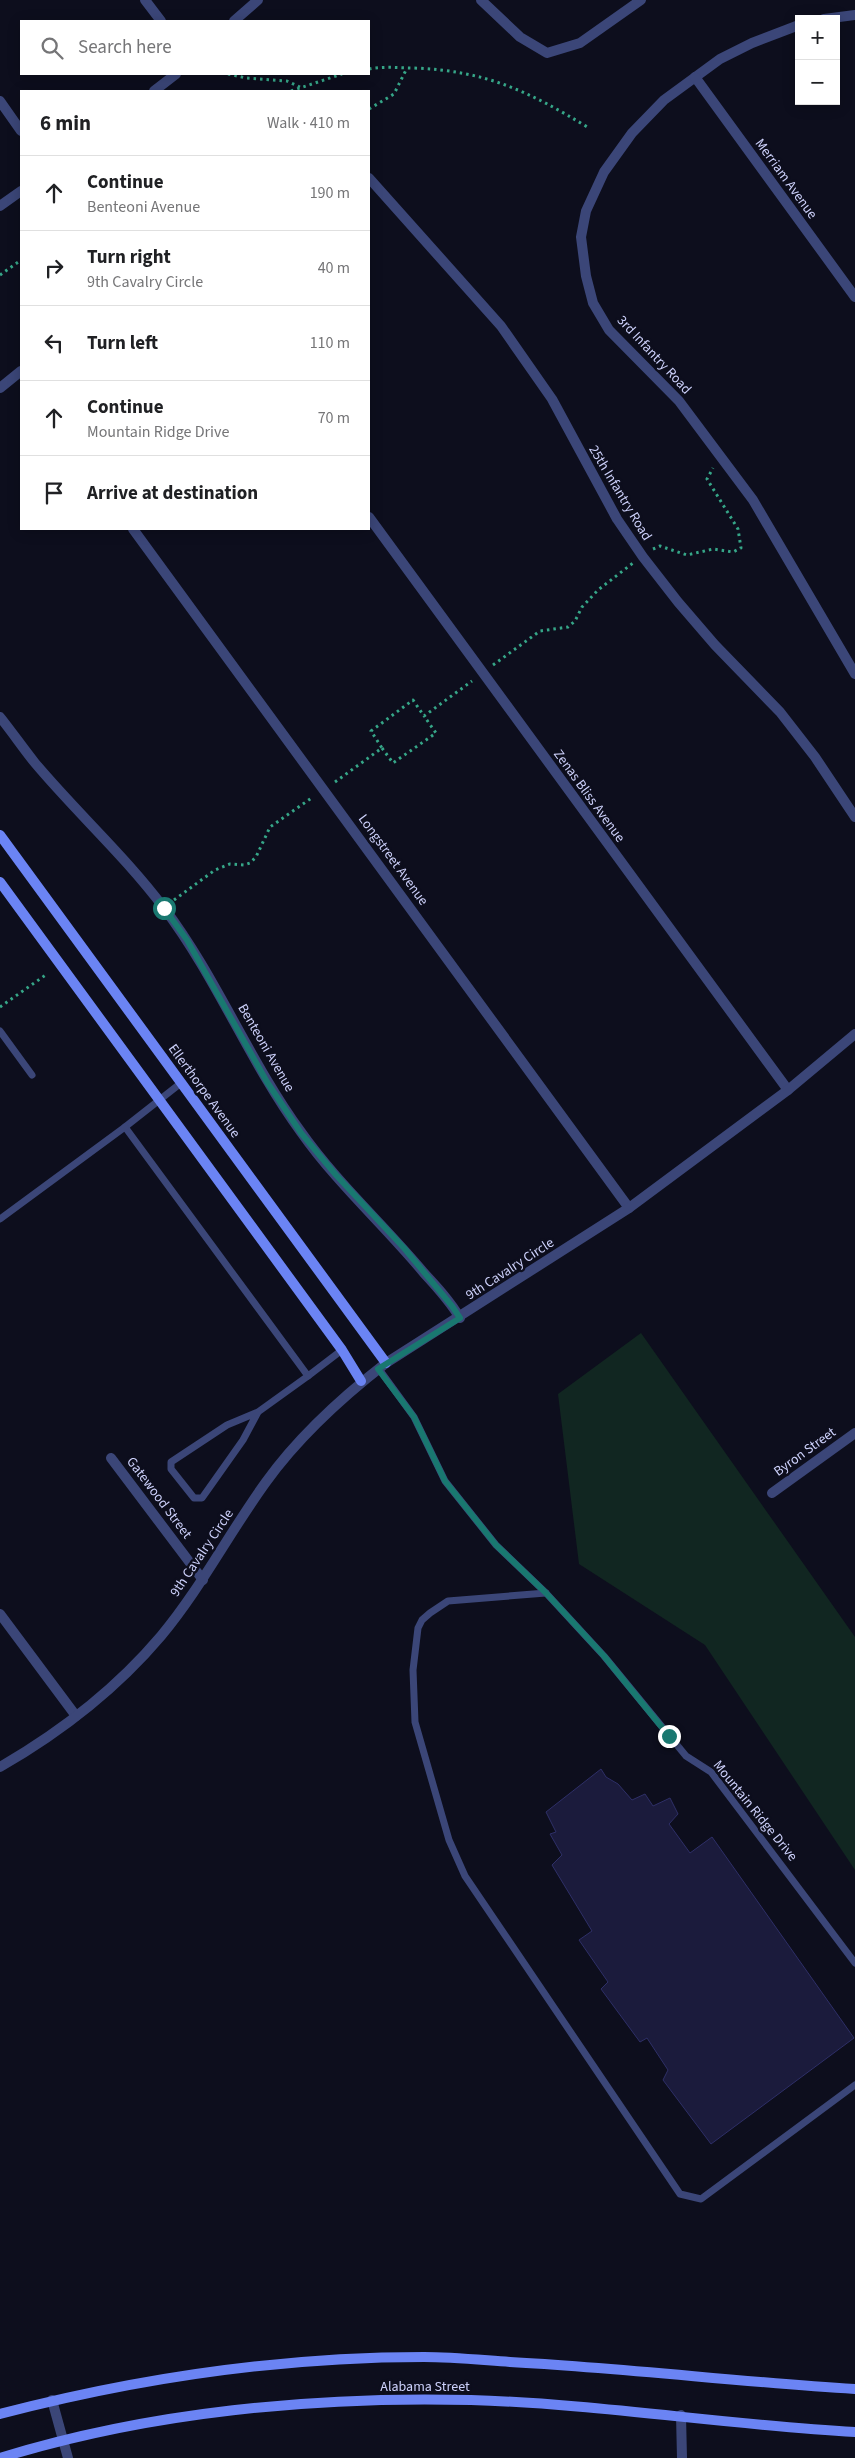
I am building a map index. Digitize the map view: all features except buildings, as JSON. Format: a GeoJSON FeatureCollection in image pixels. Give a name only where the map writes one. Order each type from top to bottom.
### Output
{"type":"FeatureCollection","features":[{"type":"Feature","properties":{"kind":"main road","name":"Ellerthorpe Avenue"},"geometry":{"type":"LineString","coordinates":[[0,834],[181,1083],[382,1366]]}},
{"type":"Feature","properties":{"kind":"main road"},"geometry":{"type":"LineString","coordinates":[[0,882],[342,1350],[361,1381]]}},
{"type":"Feature","properties":{"kind":"main road","name":"Alabama Street"},"geometry":{"type":"LineString","coordinates":[[0,2414],[52,2400],[138,2383],[226,2369],[299,2362],[424,2357],[576,2365],[767,2384],[855,2389]]}},
{"type":"Feature","properties":{"kind":"main road","name":"Alabama Street"},"geometry":{"type":"LineString","coordinates":[[0,2458],[63,2440],[131,2426],[221,2413],[312,2404],[404,2399],[472,2400],[680,2415],[855,2432]]}},
{"type":"Feature","properties":{"kind":"street"},"geometry":{"type":"LineString","coordinates":[[145,0],[160,20]]}},
{"type":"Feature","properties":{"kind":"street"},"geometry":{"type":"LineString","coordinates":[[235,20],[258,0]]}},
{"type":"Feature","properties":{"kind":"street"},"geometry":{"type":"LineString","coordinates":[[481,0],[520,37],[547,53],[580,43],[641,0]]}},
{"type":"Feature","properties":{"kind":"street"},"geometry":{"type":"LineString","coordinates":[[840,17],[855,15]]}},
{"type":"Feature","properties":{"kind":"street","name":"3rd Infantry Road"},"geometry":{"type":"LineString","coordinates":[[795,26],[752,42],[720,59],[664,100],[632,133],[604,172],[586,211],[581,236],[586,276],[594,304],[609,330],[679,401],[753,500],[855,674]]}},
{"type":"Feature","properties":{"kind":"street"},"geometry":{"type":"LineString","coordinates":[[155,90],[175,75]]}},
{"type":"Feature","properties":{"kind":"street","name":"Merriam Avenue"},"geometry":{"type":"LineString","coordinates":[[694,77],[855,297]]}},
{"type":"Feature","properties":{"kind":"street"},"geometry":{"type":"LineString","coordinates":[[0,101],[20,130]]}},
{"type":"Feature","properties":{"kind":"street","name":"25th Infantry Road"},"geometry":{"type":"LineString","coordinates":[[370,179],[501,326],[552,398],[608,504],[643,556],[709,637],[780,712],[815,758],[855,817]]}},
{"type":"Feature","properties":{"kind":"street"},"geometry":{"type":"LineString","coordinates":[[0,206],[20,192]]}},
{"type":"Feature","properties":{"kind":"street"},"geometry":{"type":"LineString","coordinates":[[0,388],[20,374]]}},
{"type":"Feature","properties":{"kind":"street","name":"Zenas Bliss Avenue"},"geometry":{"type":"LineString","coordinates":[[370,518],[788,1090]]}},
{"type":"Feature","properties":{"kind":"street","name":"Longstreet Avenue"},"geometry":{"type":"LineString","coordinates":[[135,530],[629,1208]]}},
{"type":"Feature","properties":{"kind":"street","name":"Benteoni Avenue"},"geometry":{"type":"LineString","coordinates":[[0,717],[35,763],[136,873],[164,908],[187,940],[267,1082],[301,1133],[336,1175],[404,1248],[460,1318]]}},
{"type":"Feature","properties":{"kind":"street","name":"9th Cavalry Circle"},"geometry":{"type":"LineString","coordinates":[[0,1767],[76,1716],[126,1672],[160,1636],[203,1580],[266,1482],[305,1435],[361,1381],[629,1208],[788,1090],[855,1034]]}},
{"type":"Feature","properties":{"kind":"street","name":"Byron Street"},"geometry":{"type":"LineString","coordinates":[[772,1494],[855,1433]]}},
{"type":"Feature","properties":{"kind":"street","name":"Gatewood Street"},"geometry":{"type":"LineString","coordinates":[[111,1458],[203,1580]]}},
{"type":"Feature","properties":{"kind":"street"},"geometry":{"type":"LineString","coordinates":[[0,1614],[76,1716]]}},
{"type":"Feature","properties":{"kind":"street"},"geometry":{"type":"LineString","coordinates":[[52,2400],[68,2458]]}},
{"type":"Feature","properties":{"kind":"street"},"geometry":{"type":"LineString","coordinates":[[680,2415],[682,2458]]}},
{"type":"Feature","properties":{"kind":"lane"},"geometry":{"type":"LineString","coordinates":[[0,1031],[32,1075]]}},
{"type":"Feature","properties":{"kind":"lane"},"geometry":{"type":"LineString","coordinates":[[0,1218],[125,1127],[181,1083]]}},
{"type":"Feature","properties":{"kind":"lane"},"geometry":{"type":"LineString","coordinates":[[125,1127],[308,1376]]}},
{"type":"Feature","properties":{"kind":"lane"},"geometry":{"type":"LineString","coordinates":[[258,1412],[243,1440],[202,1498],[194,1498],[171,1469],[171,1462],[227,1425],[258,1412],[342,1350]]}},
{"type":"Feature","properties":{"kind":"lane","name":"Mountain Ridge Drive"},"geometry":{"type":"LineString","coordinates":[[382,1366],[414,1417],[445,1481],[496,1545],[546,1593],[604,1656],[686,1756],[712,1772],[855,1963]]}},
{"type":"Feature","properties":{"kind":"lane"},"geometry":{"type":"LineString","coordinates":[[546,1593],[448,1601],[422,1620],[418,1628],[413,1670],[415,1722],[449,1840],[465,1876],[680,2194],[702,2198],[855,2085]]}},
{"type":"Feature","properties":{"kind":"path"},"geometry":{"type":"LineString","coordinates":[[370,69],[407,68],[475,75],[514,86],[553,106],[589,128]]}},
{"type":"Feature","properties":{"kind":"path"},"geometry":{"type":"LineString","coordinates":[[370,108],[394,94],[407,68]]}},
{"type":"Feature","properties":{"kind":"path"},"geometry":{"type":"LineString","coordinates":[[232,75],[246,78],[287,81],[300,87]]}},
{"type":"Feature","properties":{"kind":"path"},"geometry":{"type":"LineString","coordinates":[[293,90],[339,75]]}},
{"type":"Feature","properties":{"kind":"path"},"geometry":{"type":"LineString","coordinates":[[0,275],[20,261]]}},
{"type":"Feature","properties":{"kind":"path"},"geometry":{"type":"LineString","coordinates":[[382,748],[393,763],[436,733],[424,716]]}},
{"type":"Feature","properties":{"kind":"path"},"geometry":{"type":"LineString","coordinates":[[0,1007],[47,974]]}},
{"type":"Feature","properties":{"kind":"green space"},"geometry":{"type":"Polygon","coordinates":[[[641,1333],[855,1637],[855,1870],[705,1645],[579,1564],[558,1394],[641,1333]]]}},
{"type":"Feature","properties":{"kind":"route"},"geometry":{"type":"LineString","coordinates":[[164,908],[187,940],[224,1002],[267,1082],[301,1133],[336,1175],[404,1248],[460,1318],[378,1369],[402,1398],[414,1417],[436,1466],[445,1481],[496,1545],[546,1593],[604,1656],[669,1736]]}}]}
